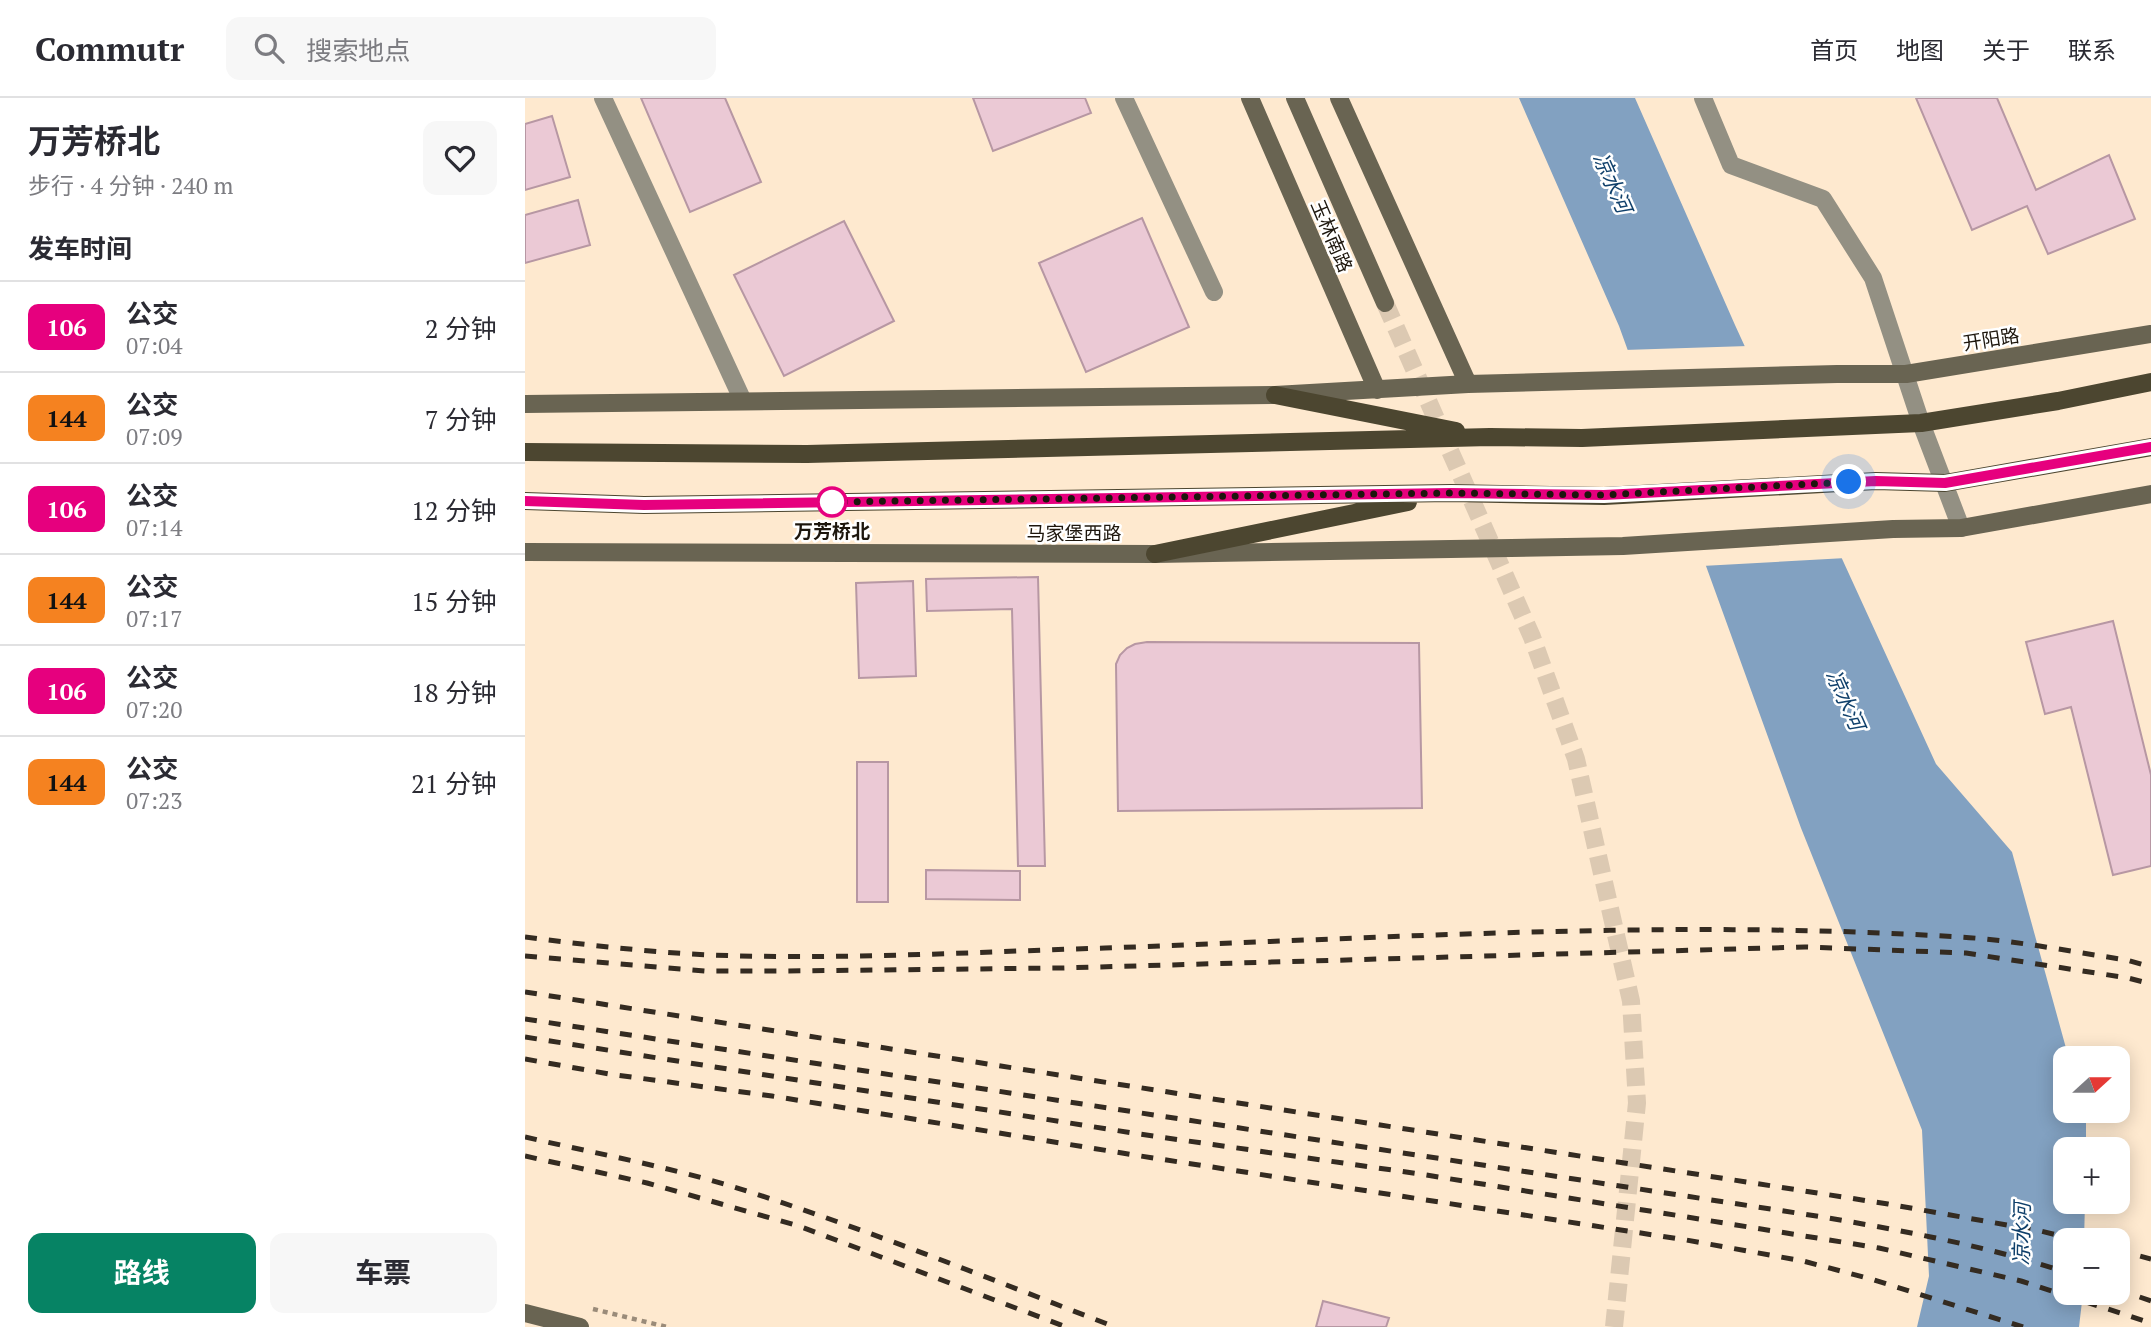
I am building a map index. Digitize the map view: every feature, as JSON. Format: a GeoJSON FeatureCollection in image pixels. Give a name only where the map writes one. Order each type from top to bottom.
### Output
{"type":"FeatureCollection","features":[{"type":"Feature","properties":{"kind":"main road"},"geometry":{"type":"LineString","coordinates":[[525,452],[832,453],[1490,437],[1582,438],[1921,423],[2151,383]]}},
{"type":"Feature","properties":{"kind":"main road"},"geometry":{"type":"LineString","coordinates":[[1275,396],[1490,437]]}},
{"type":"Feature","properties":{"kind":"main road"},"geometry":{"type":"LineString","coordinates":[[1945,483],[2151,447]]}},
{"type":"Feature","properties":{"kind":"main road","name":"马家堡西路"},"geometry":{"type":"LineString","coordinates":[[525,501],[644,505],[1451,493],[1604,495],[1876,481],[1945,483]]}},
{"type":"Feature","properties":{"kind":"main road"},"geometry":{"type":"LineString","coordinates":[[1155,554],[1451,493]]}},
{"type":"Feature","properties":{"kind":"street"},"geometry":{"type":"LineString","coordinates":[[603,98],[743,401]]}},
{"type":"Feature","properties":{"kind":"street"},"geometry":{"type":"LineString","coordinates":[[1124,98],[1214,292]]}},
{"type":"Feature","properties":{"kind":"street","name":"玉林南路"},"geometry":{"type":"LineString","coordinates":[[1250,98],[1377,390]]}},
{"type":"Feature","properties":{"kind":"street","name":"玉林南路"},"geometry":{"type":"LineString","coordinates":[[1295,98],[1385,303]]}},
{"type":"Feature","properties":{"kind":"street"},"geometry":{"type":"LineString","coordinates":[[525,404],[1275,396],[1468,384],[1339,98]]}},
{"type":"Feature","properties":{"kind":"street"},"geometry":{"type":"LineString","coordinates":[[1703,98],[1731,165],[1823,199],[1873,278],[1921,423],[1961,528],[2151,494]]}},
{"type":"Feature","properties":{"kind":"street","name":"开阳路"},"geometry":{"type":"LineString","coordinates":[[1468,384],[1906,374],[2151,334]]}},
{"type":"Feature","properties":{"kind":"street","name":"马家堡西路"},"geometry":{"type":"LineString","coordinates":[[525,552],[1155,554],[1623,546],[1893,529],[1961,528]]}},
{"type":"Feature","properties":{"kind":"street"},"geometry":{"type":"LineString","coordinates":[[525,1313],[580,1327]]}},
{"type":"Feature","properties":{"kind":"water","name":"凉水河"},"geometry":{"type":"Polygon","coordinates":[[[1519,98],[1635,98],[1735,325],[1936,764],[2012,852],[2065,1046],[2053,1046],[2053,1124],[2086,1124],[2086,1137],[2053,1137],[2053,1214],[2085,1214],[2084,1228],[2053,1228],[2053,1305],[2082,1305],[2079,1327],[1917,1327],[1929,1276],[1922,1130],[1801,828],[1619,326],[1519,98]]]}},
{"type":"Feature","properties":{"kind":"pier"},"geometry":{"type":"Polygon","coordinates":[[[1748,346],[1846,558],[1702,566],[1624,350],[1748,346]]]}},
{"type":"Feature","properties":{"kind":"building"},"geometry":{"type":"Polygon","coordinates":[[[641,98],[725,98],[761,182],[690,212],[641,98]]]}},
{"type":"Feature","properties":{"kind":"building"},"geometry":{"type":"Polygon","coordinates":[[[973,98],[1085,98],[1091,113],[993,151],[973,98]]]}},
{"type":"Feature","properties":{"kind":"building"},"geometry":{"type":"Polygon","coordinates":[[[1916,98],[1997,98],[2036,190],[2109,155],[2135,219],[2048,254],[2027,206],[1972,230],[1916,98]]]}},
{"type":"Feature","properties":{"kind":"building"},"geometry":{"type":"Polygon","coordinates":[[[552,116],[570,177],[525,190],[525,124],[552,116]]]}},
{"type":"Feature","properties":{"kind":"building"},"geometry":{"type":"Polygon","coordinates":[[[578,200],[590,245],[525,263],[525,215],[578,200]]]}},
{"type":"Feature","properties":{"kind":"building"},"geometry":{"type":"Polygon","coordinates":[[[1142,218],[1189,327],[1086,372],[1039,263],[1142,218]]]}},
{"type":"Feature","properties":{"kind":"building"},"geometry":{"type":"Polygon","coordinates":[[[844,221],[894,321],[784,376],[734,275],[844,221]]]}},
{"type":"Feature","properties":{"kind":"building"},"geometry":{"type":"Polygon","coordinates":[[[1038,577],[1045,866],[1018,866],[1012,609],[927,611],[926,579],[1038,577]]]}},
{"type":"Feature","properties":{"kind":"building"},"geometry":{"type":"Polygon","coordinates":[[[913,581],[916,676],[859,678],[856,583],[913,581]]]}},
{"type":"Feature","properties":{"kind":"building"},"geometry":{"type":"Polygon","coordinates":[[[2113,621],[2151,775],[2151,866],[2113,875],[2071,707],[2045,714],[2026,642],[2113,621]]]}},
{"type":"Feature","properties":{"kind":"building"},"geometry":{"type":"Polygon","coordinates":[[[1147,642],[1419,643],[1422,808],[1118,811],[1116,664],[1127,648],[1147,642]]]}},
{"type":"Feature","properties":{"kind":"building"},"geometry":{"type":"Polygon","coordinates":[[[857,762],[888,762],[888,902],[857,902],[857,762]]]}},
{"type":"Feature","properties":{"kind":"building"},"geometry":{"type":"Polygon","coordinates":[[[926,870],[1020,871],[1020,900],[926,899],[926,870]]]}},
{"type":"Feature","properties":{"kind":"building"},"geometry":{"type":"Polygon","coordinates":[[[1323,1301],[1389,1318],[1386,1327],[1316,1327],[1323,1301]]]}},
{"type":"Feature","properties":{"kind":"tunnel"},"geometry":{"type":"LineString","coordinates":[[1385,303],[1532,637],[1576,759],[1631,1001],[1637,1103],[1614,1327]]}},
{"type":"Feature","properties":{"kind":"railway"},"geometry":{"type":"LineString","coordinates":[[525,937],[687,954],[809,957],[1425,935],[1745,930],[1980,939],[2127,960],[2151,967]]}},
{"type":"Feature","properties":{"kind":"railway"},"geometry":{"type":"LineString","coordinates":[[525,956],[705,971],[785,971],[1062,968],[1805,947],[1966,953],[2128,978],[2151,984]]}},
{"type":"Feature","properties":{"kind":"railway"},"geometry":{"type":"LineString","coordinates":[[525,992],[1888,1204],[2053,1234]]}},
{"type":"Feature","properties":{"kind":"railway"},"geometry":{"type":"LineString","coordinates":[[525,1019],[1823,1217],[1976,1247],[2053,1268]]}},
{"type":"Feature","properties":{"kind":"railway"},"geometry":{"type":"LineString","coordinates":[[525,1037],[1139,1134],[1420,1174],[1879,1248],[2021,1281],[2151,1323]]}},
{"type":"Feature","properties":{"kind":"railway"},"geometry":{"type":"LineString","coordinates":[[525,1059],[1686,1240],[1803,1261],[1871,1279],[2023,1327]]}},
{"type":"Feature","properties":{"kind":"railway"},"geometry":{"type":"LineString","coordinates":[[525,1137],[731,1186],[876,1236],[1115,1327]]}},
{"type":"Feature","properties":{"kind":"railway"},"geometry":{"type":"LineString","coordinates":[[525,1156],[647,1183],[799,1226],[1066,1327]]}},
{"type":"Feature","properties":{"kind":"railway"},"geometry":{"type":"LineString","coordinates":[[2130,1253],[2151,1259]]}},
{"type":"Feature","properties":{"kind":"railway"},"geometry":{"type":"LineString","coordinates":[[2130,1294],[2151,1301]]}},
{"type":"Feature","properties":{"kind":"bus line","name":"106"},"geometry":{"type":"LineString","coordinates":[[525,501],[644,505],[1451,493],[1604,495],[1876,481],[1945,483],[2151,447]]}},
{"type":"Feature","properties":{"kind":"place","name":"万芳桥北"},"geometry":{"type":"Point","coordinates":[832,502]}},
{"type":"Feature","properties":{"kind":"route"},"geometry":{"type":"LineString","coordinates":[[832,502],[1451,493],[1604,495],[1849,482]]}}]}
